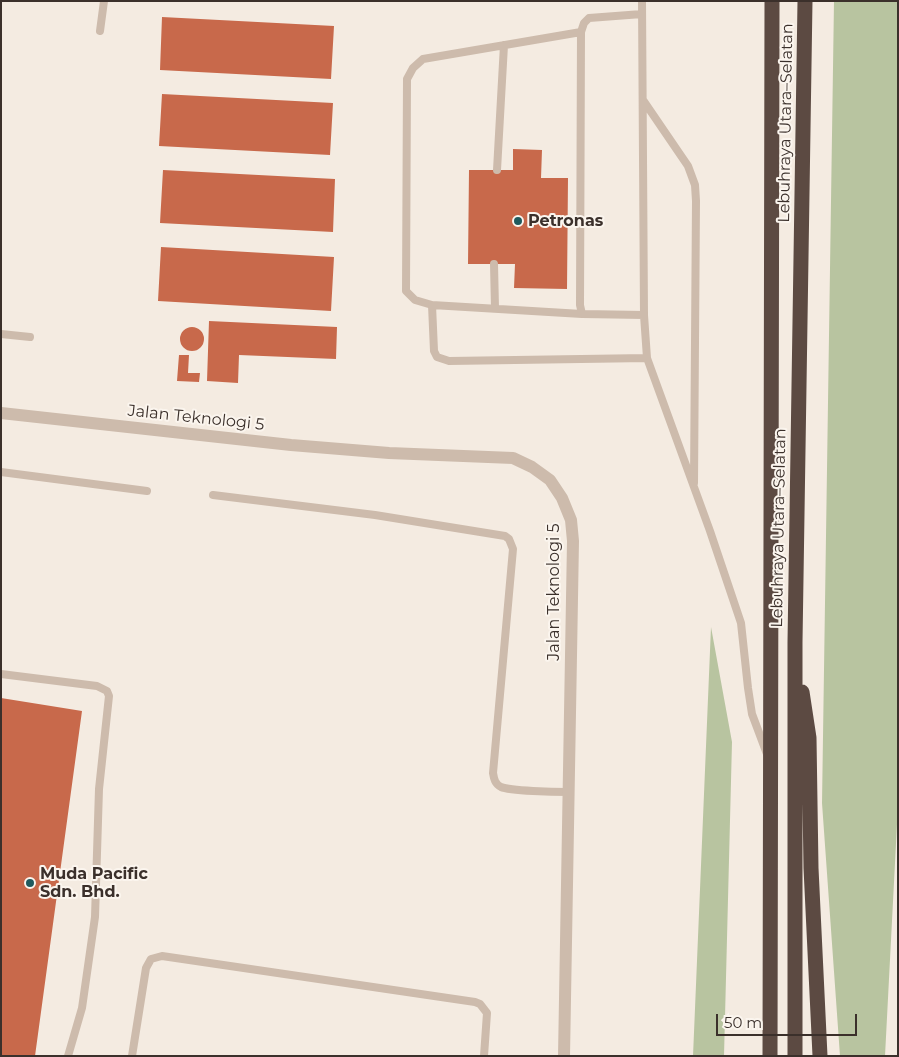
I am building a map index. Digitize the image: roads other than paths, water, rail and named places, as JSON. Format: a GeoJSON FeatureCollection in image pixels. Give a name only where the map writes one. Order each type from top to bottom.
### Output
{"type":"FeatureCollection","features":[{"type":"Feature","properties":{"kind":"highway","name":"Lebuhraya Utara–Selatan"},"geometry":{"type":"LineString","coordinates":[[770,1056],[772,1]]}},
{"type":"Feature","properties":{"kind":"highway","name":"Lebuhraya Utara–Selatan"},"geometry":{"type":"LineString","coordinates":[[795,1056],[795,642],[805,1]]}},
{"type":"Feature","properties":{"kind":"highway"},"geometry":{"type":"LineString","coordinates":[[795,642],[809,738],[811,868],[820,1056]]}},
{"type":"Feature","properties":{"kind":"street","name":"Jalan Teknologi 5"},"geometry":{"type":"LineString","coordinates":[[1,413],[291,445],[389,453],[513,458],[532,467],[550,480],[562,498],[571,520],[573,542],[564,1056]]}},
{"type":"Feature","properties":{"kind":"lane"},"geometry":{"type":"LineString","coordinates":[[100,31],[104,1]]}},
{"type":"Feature","properties":{"kind":"lane"},"geometry":{"type":"LineString","coordinates":[[642,1],[644,315],[647,358],[742,623],[752,714],[770,765]]}},
{"type":"Feature","properties":{"kind":"lane"},"geometry":{"type":"LineString","coordinates":[[582,314],[580,305],[581,32],[584,23],[589,18],[642,14]]}},
{"type":"Feature","properties":{"kind":"lane"},"geometry":{"type":"LineString","coordinates":[[581,32],[423,59],[413,68],[407,79],[406,291],[415,300],[432,305],[582,314],[644,315]]}},
{"type":"Feature","properties":{"kind":"lane"},"geometry":{"type":"LineString","coordinates":[[497,170],[504,45]]}},
{"type":"Feature","properties":{"kind":"lane"},"geometry":{"type":"LineString","coordinates":[[643,100],[688,166],[695,185],[694,488]]}},
{"type":"Feature","properties":{"kind":"lane"},"geometry":{"type":"LineString","coordinates":[[494,264],[494,308]]}},
{"type":"Feature","properties":{"kind":"lane"},"geometry":{"type":"LineString","coordinates":[[432,305],[434,351],[437,357],[449,361],[647,358]]}},
{"type":"Feature","properties":{"kind":"lane"},"geometry":{"type":"LineString","coordinates":[[1,334],[30,338]]}},
{"type":"Feature","properties":{"kind":"lane"},"geometry":{"type":"LineString","coordinates":[[1,472],[147,491]]}},
{"type":"Feature","properties":{"kind":"lane"},"geometry":{"type":"LineString","coordinates":[[213,495],[376,515],[505,536],[509,539],[512,549],[494,779],[496,784],[506,788],[568,792]]}},
{"type":"Feature","properties":{"kind":"lane"},"geometry":{"type":"LineString","coordinates":[[1,674],[98,686],[107,692],[109,696],[99,789],[95,917],[82,1008],[68,1056]]}},
{"type":"Feature","properties":{"kind":"lane"},"geometry":{"type":"LineString","coordinates":[[132,1056],[146,968],[151,959],[162,956],[475,1002],[480,1004],[487,1013],[484,1056]]}},
{"type":"Feature","properties":{"kind":"place","name":"Petronas"},"geometry":{"type":"Point","coordinates":[518,221]}},
{"type":"Feature","properties":{"kind":"place","name":"Muda Pacific Sdn. Bhd."},"geometry":{"type":"Point","coordinates":[30,883]}}]}
